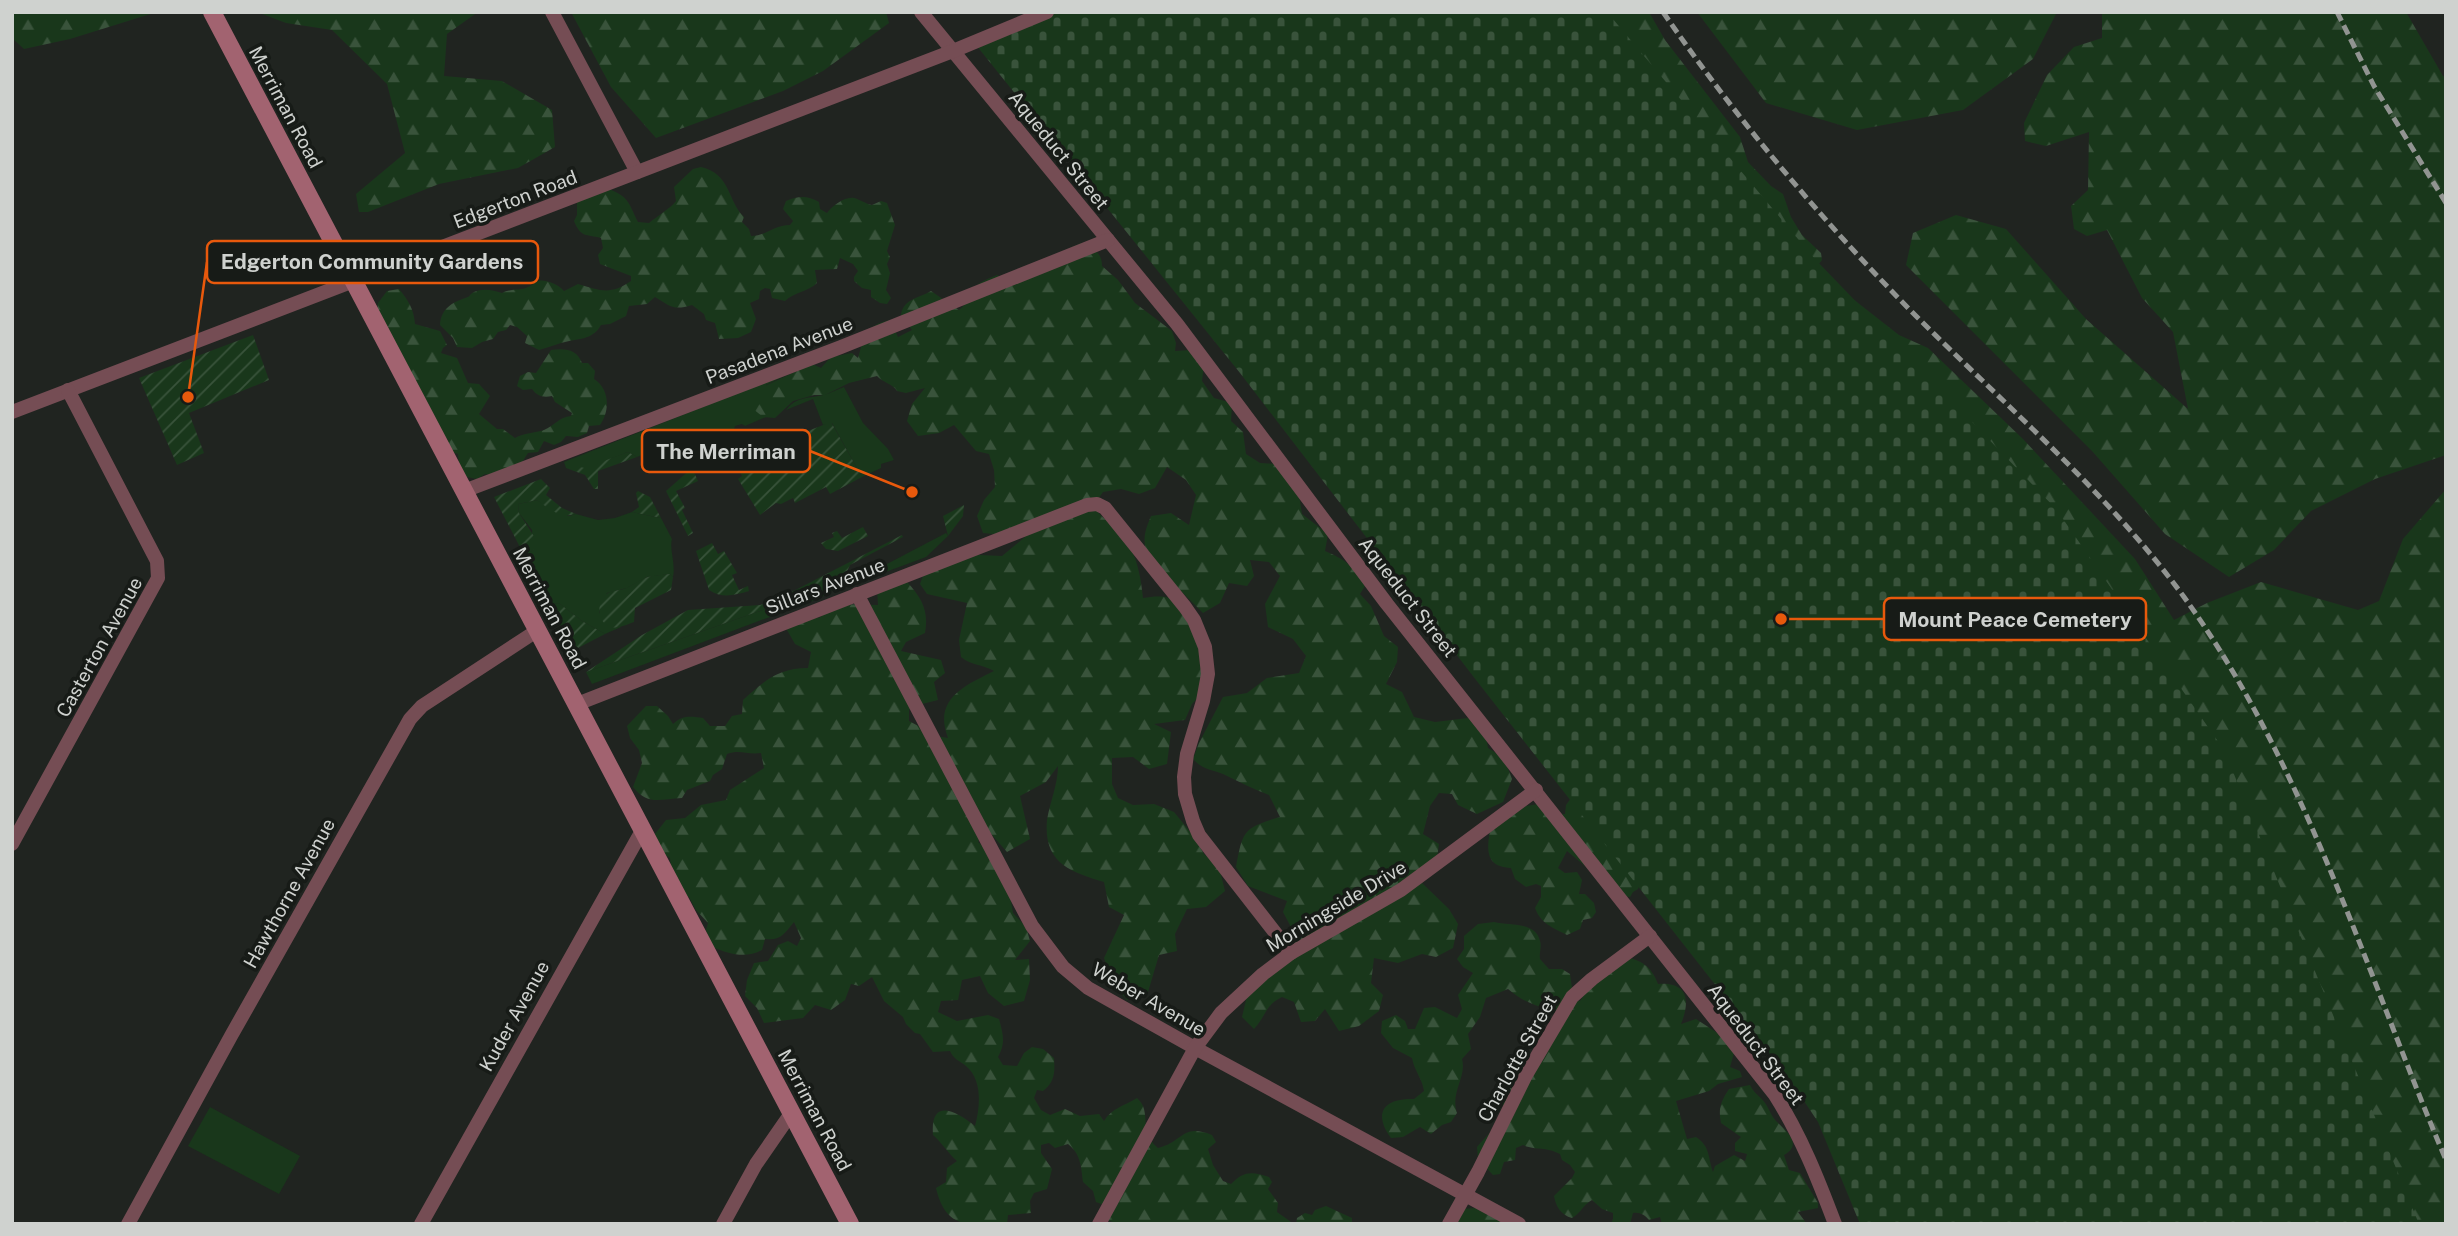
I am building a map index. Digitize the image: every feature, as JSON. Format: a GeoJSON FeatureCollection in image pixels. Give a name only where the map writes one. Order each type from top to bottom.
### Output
{"type":"FeatureCollection","features":[{"type":"Feature","properties":{"kind":"main road","name":"Merriman Road"},"geometry":{"type":"LineString","coordinates":[[212,12],[850,1224]]}},
{"type":"Feature","properties":{"kind":"street"},"geometry":{"type":"LineString","coordinates":[[552,12],[637,172]]}},
{"type":"Feature","properties":{"kind":"street","name":"Aqueduct Street"},"geometry":{"type":"LineString","coordinates":[[921,12],[1177,324],[1387,604],[1536,790],[1780,1104],[1812,1164],[1835,1224]]}},
{"type":"Feature","properties":{"kind":"street","name":"Edgerton Road"},"geometry":{"type":"LineString","coordinates":[[13,408],[68,390],[354,281],[953,51],[1047,12]]}},
{"type":"Feature","properties":{"kind":"street","name":"Pasadena Avenue"},"geometry":{"type":"LineString","coordinates":[[464,491],[853,342],[1108,240]]}},
{"type":"Feature","properties":{"kind":"street","name":"Casterton Avenue"},"geometry":{"type":"LineString","coordinates":[[12,844],[158,578],[159,571],[157,561],[68,390]]}},
{"type":"Feature","properties":{"kind":"street","name":"Sillars Avenue"},"geometry":{"type":"LineString","coordinates":[[577,704],[1087,505],[1097,504],[1105,508],[1194,620],[1205,647],[1208,674],[1187,754],[1184,777],[1188,808],[1199,835],[1291,953]]}},
{"type":"Feature","properties":{"kind":"street","name":"Weber Avenue"},"geometry":{"type":"LineString","coordinates":[[857,594],[1041,940],[1063,967],[1088,988],[1519,1224]]}},
{"type":"Feature","properties":{"kind":"street","name":"Hawthorne Avenue"},"geometry":{"type":"LineString","coordinates":[[128,1224],[410,719],[422,706],[538,630]]}},
{"type":"Feature","properties":{"kind":"street","name":"Morningside Drive"},"geometry":{"type":"LineString","coordinates":[[1098,1224],[1195,1048],[1221,1013],[1263,974],[1291,953],[1401,890],[1536,790]]}},
{"type":"Feature","properties":{"kind":"street","name":"Kuder Avenue"},"geometry":{"type":"LineString","coordinates":[[421,1224],[643,829]]}},
{"type":"Feature","properties":{"kind":"street","name":"Charlotte Street"},"geometry":{"type":"LineString","coordinates":[[1449,1224],[1527,1075],[1572,997],[1650,936]]}},
{"type":"Feature","properties":{"kind":"street"},"geometry":{"type":"LineString","coordinates":[[723,1224],[756,1164],[792,1112]]}},
{"type":"Feature","properties":{"kind":"green space"},"geometry":{"type":"Polygon","coordinates":[[[12,12],[157,12],[70,39],[24,49],[12,38],[12,12]]]}},
{"type":"Feature","properties":{"kind":"green space"},"geometry":{"type":"Polygon","coordinates":[[[257,12],[478,12],[447,34],[444,76],[502,81],[552,110],[555,147],[518,168],[439,184],[368,212],[359,212],[356,194],[405,153],[387,84],[332,30],[286,23],[257,12]]]}},
{"type":"Feature","properties":{"kind":"green space"},"geometry":{"type":"Polygon","coordinates":[[[571,12],[886,12],[889,23],[823,71],[783,91],[656,138],[611,87],[571,12]]]}},
{"type":"Feature","properties":{"kind":"green space"},"geometry":{"type":"Polygon","coordinates":[[[1056,12],[1607,12],[1814,258],[2056,509],[2224,750],[2419,1224],[1860,1224],[1818,1122],[1790,1080],[1476,680],[1240,373],[976,45],[1056,12]]]}},
{"type":"Feature","properties":{"kind":"green space"},"geometry":{"type":"Polygon","coordinates":[[[1565,12],[1649,12],[1665,40],[1740,137],[1748,162],[1771,186],[1783,194],[1791,217],[1802,235],[1821,253],[1822,260],[1805,282],[1565,12]]]}},
{"type":"Feature","properties":{"kind":"green space"},"geometry":{"type":"Polygon","coordinates":[[[1697,12],[2057,12],[2033,59],[1963,110],[1857,130],[1766,103],[1697,12]]]}},
{"type":"Feature","properties":{"kind":"green space"},"geometry":{"type":"Polygon","coordinates":[[[2102,12],[2406,12],[2446,77],[2446,455],[2375,479],[2311,511],[2274,550],[2229,577],[2165,534],[2092,451],[1906,265],[1913,233],[1956,215],[2006,229],[2086,319],[2188,409],[2173,332],[2142,298],[2107,230],[2087,236],[2074,229],[2071,206],[2088,190],[2089,132],[2046,146],[2025,141],[2024,123],[2047,75],[2074,47],[2102,38],[2102,12]]]}},
{"type":"Feature","properties":{"kind":"green space"},"geometry":{"type":"Polygon","coordinates":[[[701,167],[711,170],[723,181],[744,217],[742,222],[749,229],[751,236],[790,225],[793,221],[783,209],[786,201],[795,198],[815,200],[819,202],[820,209],[827,213],[839,202],[850,198],[872,205],[881,201],[887,203],[895,225],[887,251],[890,257],[887,264],[890,273],[886,290],[891,298],[887,304],[871,297],[871,290],[862,288],[854,281],[858,271],[853,264],[840,258],[837,269],[815,270],[817,283],[785,301],[772,298],[770,289],[760,291],[759,299],[750,303],[756,319],[751,332],[738,338],[719,339],[715,323],[706,320],[704,314],[692,305],[676,307],[655,297],[647,304],[629,306],[626,316],[610,324],[601,325],[589,336],[539,350],[525,343],[527,336],[517,327],[510,325],[506,330],[498,332],[493,339],[472,348],[457,347],[453,338],[440,325],[442,315],[448,307],[477,291],[502,293],[541,281],[552,283],[564,291],[578,284],[612,290],[631,281],[631,276],[600,264],[598,255],[603,248],[601,238],[579,230],[574,221],[577,202],[606,188],[624,197],[638,222],[649,223],[676,201],[674,187],[693,169],[701,167]]]}},
{"type":"Feature","properties":{"kind":"green space"},"geometry":{"type":"Polygon","coordinates":[[[1081,243],[1099,254],[1102,266],[1118,280],[1135,303],[1172,331],[1176,343],[1175,351],[1191,350],[1204,365],[1202,381],[1214,398],[1232,403],[1231,421],[1243,432],[1246,454],[1260,463],[1278,464],[1299,495],[1302,514],[1328,534],[1325,551],[1344,561],[1358,574],[1365,586],[1360,594],[1371,606],[1384,636],[1398,647],[1397,662],[1386,684],[1402,692],[1414,717],[1435,722],[1468,718],[1485,732],[1488,748],[1504,758],[1512,779],[1503,802],[1477,814],[1458,805],[1452,794],[1439,793],[1430,806],[1423,834],[1439,844],[1437,858],[1422,883],[1449,909],[1458,924],[1453,948],[1436,957],[1422,954],[1398,963],[1374,958],[1371,983],[1383,995],[1379,1011],[1359,1026],[1339,1031],[1325,1009],[1315,1021],[1301,1022],[1294,1002],[1282,997],[1269,1007],[1254,1029],[1242,1017],[1247,996],[1263,980],[1297,956],[1293,931],[1283,912],[1287,901],[1248,886],[1236,867],[1247,832],[1259,824],[1280,817],[1269,795],[1203,767],[1193,759],[1223,697],[1247,693],[1267,678],[1299,673],[1306,656],[1293,639],[1268,627],[1265,604],[1280,576],[1269,562],[1250,560],[1254,576],[1247,586],[1229,583],[1220,603],[1203,613],[1150,556],[1145,540],[1151,516],[1171,513],[1189,525],[1196,495],[1186,480],[1167,467],[1155,488],[1139,494],[1121,489],[1103,492],[1093,506],[1122,534],[1133,552],[1143,598],[1165,597],[1184,604],[1202,626],[1213,654],[1201,670],[1211,683],[1192,704],[1185,720],[1154,724],[1171,732],[1167,764],[1149,769],[1133,757],[1112,758],[1112,784],[1118,798],[1133,805],[1154,804],[1174,812],[1204,854],[1219,867],[1225,891],[1206,907],[1187,909],[1175,934],[1177,951],[1159,955],[1148,992],[1127,1000],[1113,984],[1104,958],[1124,915],[1109,907],[1104,882],[1070,869],[1054,856],[1049,846],[1047,820],[1058,766],[1046,782],[1020,796],[1030,839],[1007,852],[986,828],[978,842],[989,852],[1009,890],[1013,913],[1026,927],[1030,941],[1015,960],[1029,959],[1030,980],[1024,1001],[1004,1006],[988,993],[980,976],[962,980],[958,1000],[941,1001],[938,1012],[957,1021],[988,1015],[999,1019],[1003,1043],[998,1057],[1003,1065],[1017,1066],[1024,1053],[1032,1047],[1043,1049],[1054,1058],[1052,1080],[1043,1091],[1037,1090],[1034,1098],[1041,1110],[1050,1115],[1065,1109],[1080,1116],[1099,1114],[1104,1121],[1115,1110],[1137,1098],[1144,1109],[1148,1135],[1158,1148],[1188,1132],[1212,1135],[1216,1142],[1208,1149],[1213,1165],[1223,1181],[1231,1184],[1248,1173],[1269,1177],[1272,1182],[1268,1189],[1278,1203],[1277,1212],[1294,1224],[1118,1224],[1107,1220],[1104,1205],[1096,1202],[1093,1191],[1083,1182],[1076,1152],[1068,1144],[1055,1148],[1049,1143],[1041,1145],[1041,1153],[1052,1169],[1047,1189],[1034,1193],[1030,1201],[1031,1213],[1008,1215],[1007,1224],[972,1224],[954,1219],[940,1202],[936,1188],[946,1182],[947,1168],[957,1161],[933,1135],[933,1123],[940,1111],[946,1111],[953,1112],[975,1126],[979,1094],[971,1072],[950,1051],[933,1052],[920,1034],[915,1033],[903,1017],[884,1001],[872,977],[859,986],[851,984],[845,1000],[831,1010],[815,1005],[803,1018],[764,1023],[757,1008],[745,996],[747,980],[754,963],[768,961],[778,945],[788,941],[797,946],[801,938],[794,922],[779,937],[765,939],[762,950],[756,953],[737,954],[712,947],[706,930],[708,923],[689,897],[684,896],[672,873],[670,858],[658,850],[655,834],[666,820],[685,818],[701,805],[726,800],[730,790],[764,768],[761,753],[727,754],[722,769],[713,775],[710,781],[687,790],[682,798],[649,799],[633,787],[642,763],[639,750],[630,738],[627,726],[646,706],[657,706],[673,724],[680,719],[691,717],[703,718],[710,726],[725,726],[732,716],[742,714],[743,700],[765,682],[788,670],[808,668],[811,652],[795,644],[787,630],[789,618],[802,613],[819,618],[835,604],[878,605],[877,588],[907,582],[923,605],[926,625],[925,633],[906,642],[901,651],[941,660],[945,673],[934,682],[938,700],[914,706],[909,710],[909,721],[937,736],[948,738],[944,725],[948,704],[962,689],[994,671],[961,657],[959,640],[967,603],[927,594],[920,584],[926,568],[958,554],[1002,556],[1025,537],[983,533],[977,516],[984,500],[995,487],[989,454],[976,451],[954,425],[939,433],[918,436],[907,421],[912,404],[925,388],[906,393],[897,391],[877,376],[849,383],[825,395],[793,401],[775,418],[763,417],[752,408],[754,395],[767,385],[812,364],[821,368],[831,357],[852,353],[858,358],[867,333],[881,322],[890,320],[898,337],[912,330],[901,315],[905,305],[917,297],[931,291],[959,310],[974,288],[983,281],[997,275],[1012,283],[1048,258],[1081,243]]]}},
{"type":"Feature","properties":{"kind":"green space"},"geometry":{"type":"Polygon","coordinates":[[[399,289],[410,305],[415,324],[440,331],[447,345],[441,353],[457,358],[468,383],[479,384],[490,396],[479,414],[497,429],[503,429],[515,438],[544,430],[571,416],[572,413],[555,402],[552,396],[540,396],[532,389],[523,390],[517,386],[520,376],[528,372],[536,373],[551,350],[561,349],[574,352],[582,363],[588,363],[595,371],[594,379],[603,388],[607,400],[606,413],[600,425],[589,426],[587,433],[578,437],[566,436],[554,445],[544,441],[538,452],[528,453],[519,467],[485,474],[477,479],[467,477],[459,465],[458,454],[449,451],[446,444],[448,439],[441,436],[377,316],[378,303],[387,291],[399,289]]]}},
{"type":"Feature","properties":{"kind":"green space"},"geometry":{"type":"Polygon","coordinates":[[[1853,299],[1899,335],[1928,348],[2023,439],[2135,559],[2174,620],[2207,603],[2261,582],[2358,610],[2379,601],[2403,539],[2446,489],[2446,1224],[2379,1224],[1853,299]]]}},
{"type":"Feature","properties":{"kind":"green space"},"geometry":{"type":"Polygon","coordinates":[[[253,335],[269,380],[189,413],[204,453],[177,465],[139,378],[253,335]]]}},
{"type":"Feature","properties":{"kind":"green space"},"geometry":{"type":"Polygon","coordinates":[[[799,369],[766,385],[766,417],[745,426],[735,426],[734,430],[721,435],[718,429],[711,432],[708,429],[679,444],[673,441],[659,444],[658,449],[637,457],[628,452],[585,469],[566,468],[564,462],[799,369]]]}},
{"type":"Feature","properties":{"kind":"green space"},"geometry":{"type":"Polygon","coordinates":[[[844,387],[863,423],[888,449],[894,460],[881,464],[881,468],[862,477],[832,423],[823,425],[813,399],[786,410],[800,400],[844,387]]]}},
{"type":"Feature","properties":{"kind":"green space"},"geometry":{"type":"Polygon","coordinates":[[[831,422],[862,477],[830,494],[826,487],[795,503],[793,498],[781,504],[776,503],[760,515],[738,479],[742,476],[735,462],[754,455],[755,451],[804,435],[805,432],[831,422]]]}},
{"type":"Feature","properties":{"kind":"green space"},"geometry":{"type":"Polygon","coordinates":[[[628,452],[637,457],[598,471],[598,489],[594,489],[585,475],[566,468],[585,468],[628,452]]]}},
{"type":"Feature","properties":{"kind":"green space"},"geometry":{"type":"Polygon","coordinates":[[[692,468],[698,481],[676,491],[693,533],[688,536],[666,491],[692,468]]]}},
{"type":"Feature","properties":{"kind":"green space"},"geometry":{"type":"Polygon","coordinates":[[[541,479],[550,488],[546,495],[562,508],[576,514],[560,514],[537,500],[518,504],[519,513],[537,541],[533,550],[524,555],[494,497],[541,479]]]}},
{"type":"Feature","properties":{"kind":"green space"},"geometry":{"type":"Polygon","coordinates":[[[638,491],[650,497],[661,518],[632,512],[639,507],[636,493],[638,491]]]}},
{"type":"Feature","properties":{"kind":"green space"},"geometry":{"type":"Polygon","coordinates":[[[537,500],[569,516],[576,514],[598,520],[632,512],[661,518],[672,539],[673,577],[670,574],[647,577],[627,588],[607,593],[599,612],[607,625],[621,627],[605,634],[560,604],[549,603],[524,555],[533,550],[532,530],[519,513],[518,504],[537,500]]]}},
{"type":"Feature","properties":{"kind":"green space"},"geometry":{"type":"Polygon","coordinates":[[[964,505],[963,516],[948,536],[943,516],[964,505]]]}},
{"type":"Feature","properties":{"kind":"green space"},"geometry":{"type":"Polygon","coordinates":[[[863,527],[868,536],[838,551],[826,549],[821,543],[834,537],[832,533],[837,531],[842,538],[863,527]]]}},
{"type":"Feature","properties":{"kind":"green space"},"geometry":{"type":"Polygon","coordinates":[[[946,533],[948,536],[926,557],[864,580],[866,575],[946,533]]]}},
{"type":"Feature","properties":{"kind":"green space"},"geometry":{"type":"Polygon","coordinates":[[[902,535],[903,537],[850,565],[841,584],[586,672],[642,635],[688,610],[760,605],[778,599],[902,535]]]}},
{"type":"Feature","properties":{"kind":"green space"},"geometry":{"type":"Polygon","coordinates":[[[712,543],[718,554],[724,551],[737,573],[732,575],[739,590],[748,586],[749,591],[724,595],[709,590],[696,551],[712,543]]]}},
{"type":"Feature","properties":{"kind":"green space"},"geometry":{"type":"Polygon","coordinates":[[[670,574],[673,577],[671,590],[635,608],[634,622],[614,627],[608,626],[601,619],[600,605],[608,593],[624,589],[648,577],[670,574]]]}},
{"type":"Feature","properties":{"kind":"green space"},"geometry":{"type":"Polygon","coordinates":[[[841,584],[820,598],[592,684],[586,672],[831,586],[841,584]]]}},
{"type":"Feature","properties":{"kind":"green space"},"geometry":{"type":"Polygon","coordinates":[[[549,603],[560,604],[605,634],[578,648],[572,648],[549,603]]]}},
{"type":"Feature","properties":{"kind":"green space"},"geometry":{"type":"Polygon","coordinates":[[[1574,794],[1642,878],[1638,889],[1630,897],[1612,894],[1599,884],[1591,871],[1567,851],[1558,868],[1565,873],[1577,872],[1582,880],[1579,894],[1585,894],[1594,903],[1596,912],[1592,918],[1583,920],[1580,929],[1567,935],[1548,924],[1537,913],[1535,908],[1541,897],[1541,886],[1536,884],[1526,887],[1515,879],[1511,868],[1497,865],[1493,861],[1488,846],[1490,831],[1526,806],[1539,804],[1552,816],[1565,814],[1566,805],[1574,794]]]}},
{"type":"Feature","properties":{"kind":"green space"},"geometry":{"type":"Polygon","coordinates":[[[1494,922],[1533,930],[1541,943],[1540,959],[1549,969],[1562,969],[1570,974],[1570,999],[1580,1001],[1623,957],[1645,965],[1658,984],[1668,984],[1681,989],[1686,1007],[1681,1024],[1696,1019],[1722,1036],[1734,1053],[1730,1067],[1740,1071],[1742,1077],[1676,1101],[1687,1139],[1696,1137],[1704,1144],[1713,1172],[1715,1166],[1734,1155],[1745,1161],[1747,1154],[1735,1151],[1735,1143],[1741,1137],[1721,1123],[1720,1109],[1729,1089],[1750,1085],[1791,1137],[1792,1146],[1784,1155],[1789,1170],[1800,1173],[1818,1203],[1818,1208],[1798,1212],[1807,1224],[1662,1224],[1660,1217],[1649,1220],[1642,1214],[1633,1213],[1630,1224],[1611,1224],[1613,1213],[1602,1209],[1592,1200],[1572,1218],[1560,1210],[1554,1196],[1575,1172],[1562,1160],[1560,1154],[1523,1145],[1516,1148],[1515,1160],[1504,1162],[1500,1174],[1493,1175],[1478,1159],[1477,1147],[1504,1116],[1502,1095],[1510,1074],[1524,1067],[1559,1011],[1532,1004],[1508,989],[1486,998],[1480,1017],[1468,1034],[1471,1049],[1462,1059],[1455,1105],[1457,1113],[1451,1122],[1431,1134],[1420,1127],[1403,1137],[1391,1138],[1382,1121],[1384,1108],[1396,1101],[1414,1099],[1424,1091],[1412,1058],[1393,1048],[1381,1033],[1382,1021],[1396,1015],[1405,1021],[1408,1029],[1415,1029],[1424,1008],[1435,1007],[1457,1018],[1462,1009],[1458,995],[1473,973],[1457,959],[1464,949],[1464,936],[1478,924],[1494,922]]]}},
{"type":"Feature","properties":{"kind":"green space"},"geometry":{"type":"Polygon","coordinates":[[[210,1107],[300,1156],[279,1194],[188,1146],[210,1107]]]}},
{"type":"Feature","properties":{"kind":"green space"},"geometry":{"type":"Polygon","coordinates":[[[1326,1206],[1352,1218],[1352,1224],[1296,1224],[1297,1218],[1305,1213],[1312,1215],[1315,1210],[1326,1206]]]}},
{"type":"Feature","properties":{"kind":"green space"},"geometry":{"type":"Polygon","coordinates":[[[1476,1208],[1507,1224],[1445,1224],[1462,1209],[1476,1208]]]}},
{"type":"Feature","properties":{"kind":"railway"},"geometry":{"type":"LineString","coordinates":[[1663,12],[1751,131],[1815,207],[1916,316],[2090,486],[2184,597],[2227,662],[2299,799],[2360,943],[2446,1160]]}},
{"type":"Feature","properties":{"kind":"railway"},"geometry":{"type":"LineString","coordinates":[[2337,12],[2374,86],[2446,203]]}},
{"type":"Feature","properties":{"kind":"place","name":"Edgerton Community Gardens"},"geometry":{"type":"Point","coordinates":[188,397]}},
{"type":"Feature","properties":{"kind":"place","name":"The Merriman"},"geometry":{"type":"Point","coordinates":[912,492]}},
{"type":"Feature","properties":{"kind":"place","name":"Mount Peace Cemetery"},"geometry":{"type":"Point","coordinates":[1781,619]}}]}
